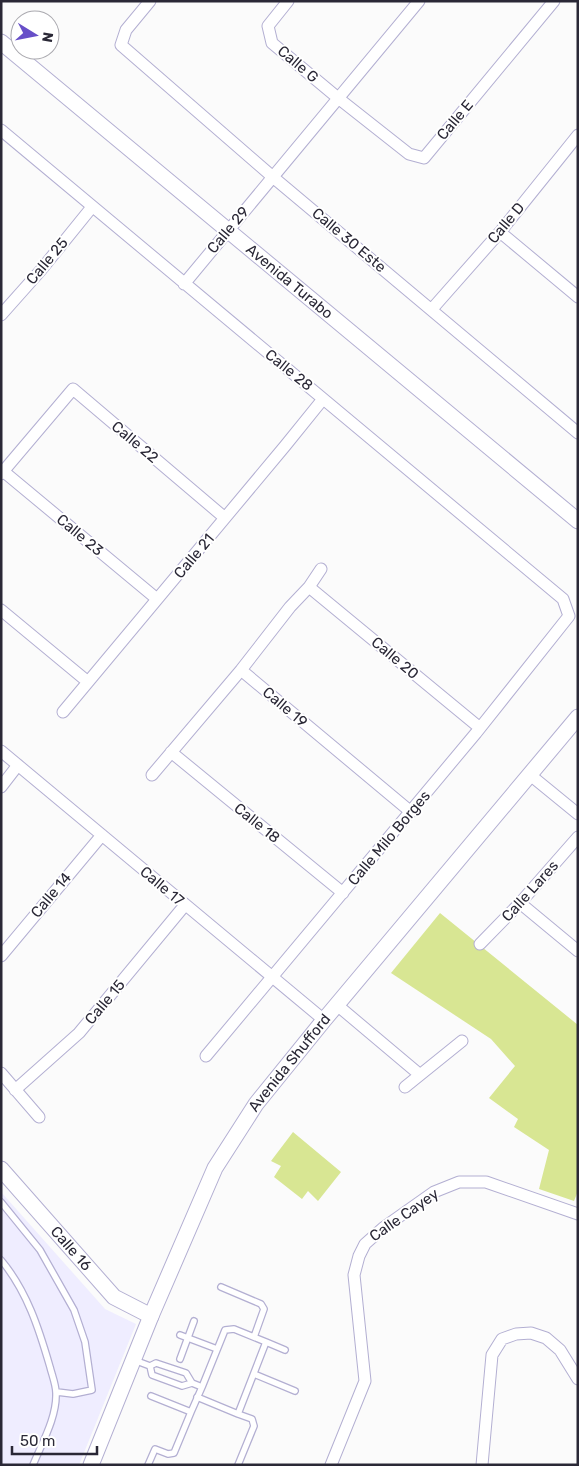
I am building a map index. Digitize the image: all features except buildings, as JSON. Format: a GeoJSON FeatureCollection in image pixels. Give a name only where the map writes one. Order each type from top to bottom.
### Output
{"type":"FeatureCollection","features":[{"type":"Feature","properties":{"kind":"street","name":"Calle 30 Este"},"geometry":{"type":"LineString","coordinates":[[150,1],[126,30],[121,45],[274,178],[578,433]]}},
{"type":"Feature","properties":{"kind":"street","name":"Calle G"},"geometry":{"type":"LineString","coordinates":[[288,1],[268,26],[272,43],[338,98]]}},
{"type":"Feature","properties":{"kind":"street","name":"Calle 29"},"geometry":{"type":"LineString","coordinates":[[184,284],[274,178],[419,1]]}},
{"type":"Feature","properties":{"kind":"street","name":"Calle E"},"geometry":{"type":"LineString","coordinates":[[338,98],[409,154],[424,158],[554,1]]}},
{"type":"Feature","properties":{"kind":"street","name":"Avenida Turabo"},"geometry":{"type":"LineString","coordinates":[[1,42],[578,521]]}},
{"type":"Feature","properties":{"kind":"street","name":"Calle 28"},"geometry":{"type":"LineString","coordinates":[[1,130],[563,599],[569,616]]}},
{"type":"Feature","properties":{"kind":"street","name":"Calle D"},"geometry":{"type":"LineString","coordinates":[[432,309],[500,232],[578,135]]}},
{"type":"Feature","properties":{"kind":"street","name":"Calle 25"},"geometry":{"type":"LineString","coordinates":[[1,315],[41,270],[92,207]]}},
{"type":"Feature","properties":{"kind":"street"},"geometry":{"type":"LineString","coordinates":[[500,232],[577,296]]}},
{"type":"Feature","properties":{"kind":"street","name":"Calle 22"},"geometry":{"type":"LineString","coordinates":[[48,417],[73,389],[225,518]]}},
{"type":"Feature","properties":{"kind":"street","name":"Calle 21"},"geometry":{"type":"LineString","coordinates":[[63,712],[323,399]]}},
{"type":"Feature","properties":{"kind":"street","name":"Calle 23"},"geometry":{"type":"LineString","coordinates":[[48,417],[2,472],[157,599]]}},
{"type":"Feature","properties":{"kind":"street"},"geometry":{"type":"LineString","coordinates":[[152,775],[241,670],[290,607],[309,587],[320,569]]}},
{"type":"Feature","properties":{"kind":"street","name":"Calle 20"},"geometry":{"type":"LineString","coordinates":[[309,587],[480,728]]}},
{"type":"Feature","properties":{"kind":"street"},"geometry":{"type":"LineString","coordinates":[[1,610],[88,682]]}},
{"type":"Feature","properties":{"kind":"street","name":"Calle Milo Borges"},"geometry":{"type":"LineString","coordinates":[[206,1056],[411,812],[569,616]]}},
{"type":"Feature","properties":{"kind":"street","name":"Calle 19"},"geometry":{"type":"LineString","coordinates":[[241,670],[411,812]]}},
{"type":"Feature","properties":{"kind":"street","name":"Avenida Shufford"},"geometry":{"type":"LineString","coordinates":[[91,1465],[151,1316],[215,1168],[256,1104],[578,717]]}},
{"type":"Feature","properties":{"kind":"street","name":"Calle 17"},"geometry":{"type":"LineString","coordinates":[[1,751],[324,1020]]}},
{"type":"Feature","properties":{"kind":"street","name":"Calle 18"},"geometry":{"type":"LineString","coordinates":[[171,752],[343,893]]}},
{"type":"Feature","properties":{"kind":"street"},"geometry":{"type":"LineString","coordinates":[[1,786],[18,765]]}},
{"type":"Feature","properties":{"kind":"street"},"geometry":{"type":"LineString","coordinates":[[529,774],[578,814]]}},
{"type":"Feature","properties":{"kind":"street","name":"Calle 14"},"geometry":{"type":"LineString","coordinates":[[1,956],[102,835]]}},
{"type":"Feature","properties":{"kind":"street","name":"Calle Lares"},"geometry":{"type":"LineString","coordinates":[[480,944],[520,903],[578,838]]}},
{"type":"Feature","properties":{"kind":"street"},"geometry":{"type":"LineString","coordinates":[[520,903],[578,951]]}},
{"type":"Feature","properties":{"kind":"street","name":"Calle 15"},"geometry":{"type":"LineString","coordinates":[[16,1090],[79,1033],[185,905]]}},
{"type":"Feature","properties":{"kind":"street"},"geometry":{"type":"LineString","coordinates":[[337,1005],[419,1074]]}},
{"type":"Feature","properties":{"kind":"street"},"geometry":{"type":"LineString","coordinates":[[405,1088],[419,1074],[462,1041]]}},
{"type":"Feature","properties":{"kind":"street"},"geometry":{"type":"LineString","coordinates":[[1,1073],[38,1116]]}},
{"type":"Feature","properties":{"kind":"street","name":"Calle 16"},"geometry":{"type":"LineString","coordinates":[[1,1169],[114,1297],[151,1316]]}},
{"type":"Feature","properties":{"kind":"street","name":"Calle Cayey"},"geometry":{"type":"LineString","coordinates":[[331,1465],[364,1381],[354,1275],[359,1256],[365,1244],[383,1228],[434,1192],[459,1182],[486,1182],[578,1214]]}},
{"type":"Feature","properties":{"kind":"street"},"geometry":{"type":"LineString","coordinates":[[482,1465],[492,1355],[502,1340],[516,1334],[531,1332],[546,1338],[560,1350],[578,1379]]}},
{"type":"Feature","properties":{"kind":"lane"},"geometry":{"type":"LineString","coordinates":[[1,1202],[40,1250],[74,1310],[85,1342],[92,1390],[72,1394],[56,1392]]}},
{"type":"Feature","properties":{"kind":"lane"},"geometry":{"type":"LineString","coordinates":[[1,1260],[10,1270],[28,1302],[42,1338],[56,1392],[54,1410],[33,1465]]}},
{"type":"Feature","properties":{"kind":"lane"},"geometry":{"type":"LineString","coordinates":[[221,1287],[261,1304],[264,1309],[254,1337]]}},
{"type":"Feature","properties":{"kind":"lane"},"geometry":{"type":"LineString","coordinates":[[180,1359],[194,1321]]}},
{"type":"Feature","properties":{"kind":"lane"},"geometry":{"type":"LineString","coordinates":[[148,1465],[155,1450],[168,1454],[174,1453],[225,1330],[234,1328],[285,1350]]}},
{"type":"Feature","properties":{"kind":"lane"},"geometry":{"type":"LineString","coordinates":[[180,1335],[218,1350]]}},
{"type":"Feature","properties":{"kind":"lane"},"geometry":{"type":"LineString","coordinates":[[238,1414],[266,1342]]}},
{"type":"Feature","properties":{"kind":"lane"},"geometry":{"type":"LineString","coordinates":[[134,1360],[150,1366],[156,1363],[186,1373],[192,1383],[202,1387]]}},
{"type":"Feature","properties":{"kind":"lane"},"geometry":{"type":"LineString","coordinates":[[150,1366],[152,1375],[182,1386],[192,1383]]}},
{"type":"Feature","properties":{"kind":"lane"},"geometry":{"type":"LineString","coordinates":[[254,1374],[295,1391]]}},
{"type":"Feature","properties":{"kind":"lane"},"geometry":{"type":"LineString","coordinates":[[150,1396],[191,1412]]}},
{"type":"Feature","properties":{"kind":"lane"},"geometry":{"type":"LineString","coordinates":[[197,1397],[252,1419],[254,1426],[238,1465]]}},
{"type":"Feature","properties":{"kind":"shaded area"},"geometry":{"type":"Polygon","coordinates":[[[1,1192],[105,1309],[136,1324],[79,1465],[1,1465],[1,1192]]]}},
{"type":"Feature","properties":{"kind":"green space"},"geometry":{"type":"Polygon","coordinates":[[[440,913],[578,1025],[578,1191],[574,1201],[539,1189],[549,1150],[514,1127],[518,1119],[489,1098],[515,1066],[491,1039],[391,973],[440,913]]]}},
{"type":"Feature","properties":{"kind":"green space"},"geometry":{"type":"Polygon","coordinates":[[[293,1132],[341,1172],[318,1201],[308,1191],[302,1199],[274,1177],[281,1166],[271,1161],[293,1132]]]}}]}
